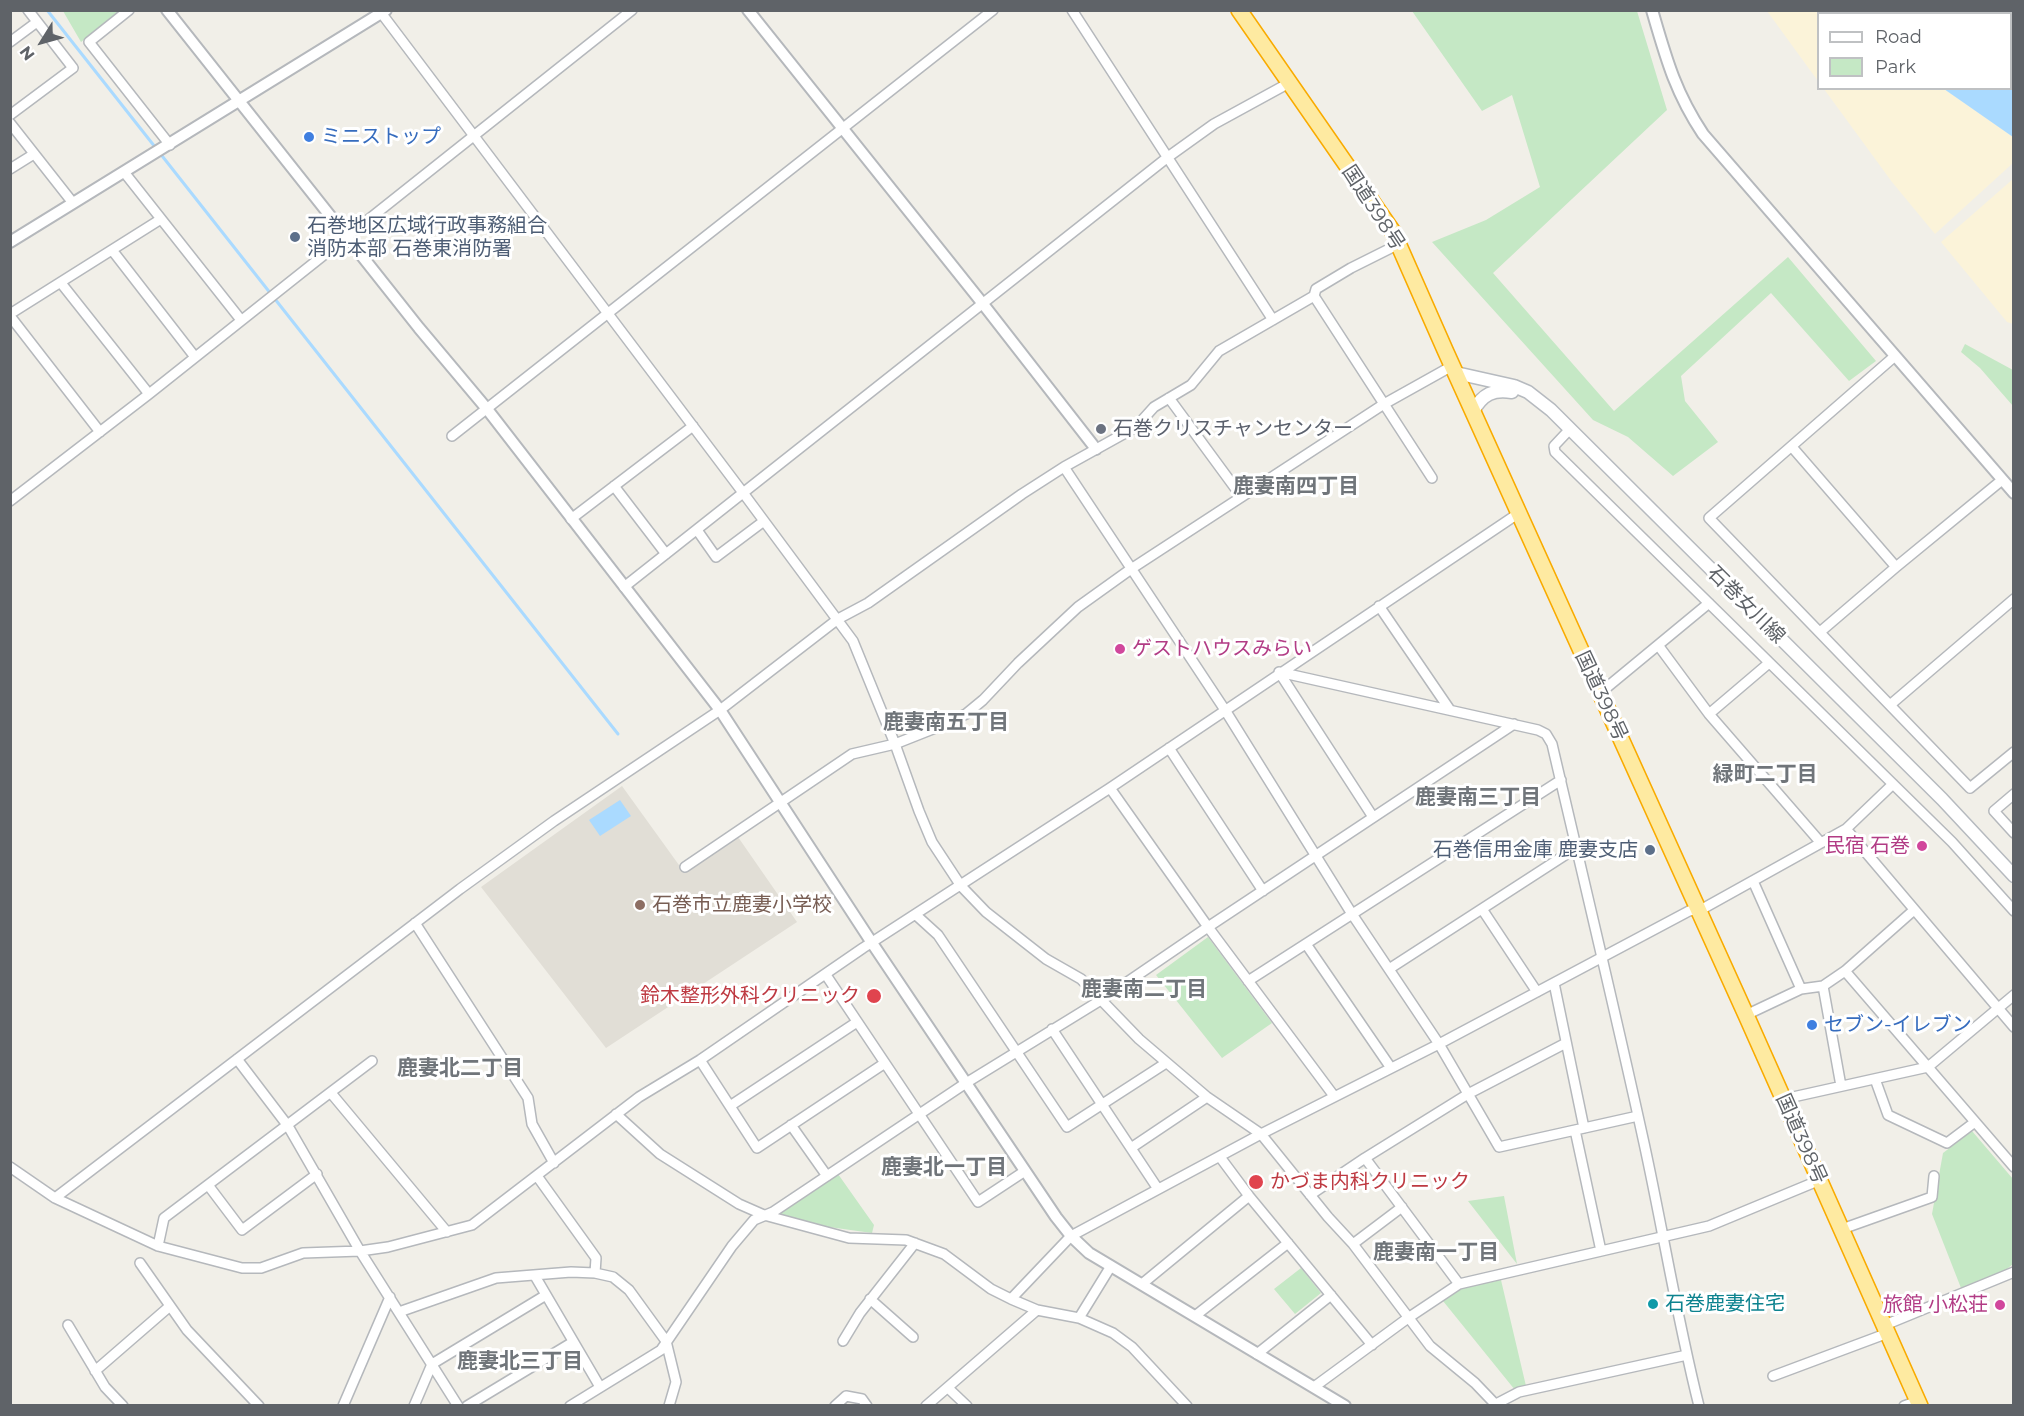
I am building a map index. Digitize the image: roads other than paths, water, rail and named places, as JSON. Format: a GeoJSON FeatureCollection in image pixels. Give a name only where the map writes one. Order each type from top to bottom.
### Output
{"type":"FeatureCollection","features":[{"type":"Feature","properties":{"kind":"highway","name":"国道398号"},"geometry":{"type":"LineString","coordinates":[[1239,10],[1399,244],[1842,1229],[1886,1329],[1914,1404]]}},
{"type":"Feature","properties":{"kind":"main road","name":"石巻女川線"},"geometry":{"type":"LineString","coordinates":[[1454,370],[1514,386],[1539,400],[1942,799],[2013,876]]}},
{"type":"Feature","properties":{"kind":"main road"},"geometry":{"type":"LineString","coordinates":[[1473,411],[1481,400],[1498,390],[1514,392],[1539,400]]}},
{"type":"Feature","properties":{"kind":"street"},"geometry":{"type":"LineString","coordinates":[[10,115],[73,68],[28,10]]}},
{"type":"Feature","properties":{"kind":"street"},"geometry":{"type":"LineString","coordinates":[[129,10],[89,42],[167,146]]}},
{"type":"Feature","properties":{"kind":"street"},"geometry":{"type":"LineString","coordinates":[[167,10],[419,328],[487,409],[720,710],[872,943],[1071,1236],[1089,1253],[1345,1406]]}},
{"type":"Feature","properties":{"kind":"street"},"geometry":{"type":"LineString","coordinates":[[10,501],[348,237],[632,10]]}},
{"type":"Feature","properties":{"kind":"street"},"geometry":{"type":"LineString","coordinates":[[748,10],[1096,449]]}},
{"type":"Feature","properties":{"kind":"street"},"geometry":{"type":"LineString","coordinates":[[452,436],[993,10]]}},
{"type":"Feature","properties":{"kind":"street"},"geometry":{"type":"LineString","coordinates":[[1072,10],[1273,320]]}},
{"type":"Feature","properties":{"kind":"street"},"geometry":{"type":"LineString","coordinates":[[1652,10],[1672,77],[1687,109],[1703,134],[2013,493]]}},
{"type":"Feature","properties":{"kind":"street"},"geometry":{"type":"LineString","coordinates":[[10,242],[382,11],[473,136],[857,647],[932,842],[961,886],[986,912],[1046,959],[1081,979],[1139,1039],[1166,1063],[1207,1097],[1261,1134],[1353,1244],[1430,1346],[1475,1383],[1496,1405],[1519,1392],[1687,1355]]}},
{"type":"Feature","properties":{"kind":"street"},"geometry":{"type":"LineString","coordinates":[[10,42],[37,22]]}},
{"type":"Feature","properties":{"kind":"street"},"geometry":{"type":"LineString","coordinates":[[624,587],[1168,157],[1214,124],[1288,83]]}},
{"type":"Feature","properties":{"kind":"street"},"geometry":{"type":"LineString","coordinates":[[10,123],[73,203]]}},
{"type":"Feature","properties":{"kind":"street"},"geometry":{"type":"LineString","coordinates":[[10,169],[34,154]]}},
{"type":"Feature","properties":{"kind":"street"},"geometry":{"type":"LineString","coordinates":[[124,172],[241,320]]}},
{"type":"Feature","properties":{"kind":"street"},"geometry":{"type":"LineString","coordinates":[[100,432],[10,315],[161,219]]}},
{"type":"Feature","properties":{"kind":"street"},"geometry":{"type":"LineString","coordinates":[[55,1198],[416,923],[554,821],[720,710],[838,619],[868,603],[1022,494],[1064,467],[1136,427],[1154,407],[1191,385],[1219,351],[1314,296],[1317,289],[1351,268],[1399,244]]}},
{"type":"Feature","properties":{"kind":"street"},"geometry":{"type":"LineString","coordinates":[[112,250],[195,357]]}},
{"type":"Feature","properties":{"kind":"street"},"geometry":{"type":"LineString","coordinates":[[61,283],[149,394]]}},
{"type":"Feature","properties":{"kind":"street"},"geometry":{"type":"LineString","coordinates":[[1314,296],[1432,478]]}},
{"type":"Feature","properties":{"kind":"street"},"geometry":{"type":"LineString","coordinates":[[1894,356],[1709,518],[1970,788],[2013,752]]}},
{"type":"Feature","properties":{"kind":"street"},"geometry":{"type":"LineString","coordinates":[[685,867],[852,754],[895,744],[966,714],[984,700],[1018,663],[1078,607],[1131,569],[1384,404],[1454,370]]}},
{"type":"Feature","properties":{"kind":"street"},"geometry":{"type":"LineString","coordinates":[[1169,398],[1241,496]]}},
{"type":"Feature","properties":{"kind":"street"},"geometry":{"type":"LineString","coordinates":[[571,519],[693,426]]}},
{"type":"Feature","properties":{"kind":"street"},"geometry":{"type":"LineString","coordinates":[[1570,429],[1554,446],[1555,452],[1952,842],[2013,911]]}},
{"type":"Feature","properties":{"kind":"street"},"geometry":{"type":"LineString","coordinates":[[1792,447],[1896,567]]}},
{"type":"Feature","properties":{"kind":"street"},"geometry":{"type":"LineString","coordinates":[[1064,467],[1225,710],[1352,914],[1439,1044],[1499,1148],[1638,1116]]}},
{"type":"Feature","properties":{"kind":"street"},"geometry":{"type":"LineString","coordinates":[[1820,632],[2002,480]]}},
{"type":"Feature","properties":{"kind":"street"},"geometry":{"type":"LineString","coordinates":[[614,486],[666,554]]}},
{"type":"Feature","properties":{"kind":"street"},"geometry":{"type":"LineString","coordinates":[[10,1167],[55,1198],[158,1246],[242,1268],[261,1268],[303,1253],[360,1251],[472,1225],[639,1097],[700,1060],[872,943],[1110,788],[1279,672],[1519,513]]}},
{"type":"Feature","properties":{"kind":"street"},"geometry":{"type":"LineString","coordinates":[[697,530],[716,557],[764,521]]}},
{"type":"Feature","properties":{"kind":"street"},"geometry":{"type":"LineString","coordinates":[[1890,705],[2013,599]]}},
{"type":"Feature","properties":{"kind":"street"},"geometry":{"type":"LineString","coordinates":[[1600,693],[1709,603]]}},
{"type":"Feature","properties":{"kind":"street"},"geometry":{"type":"LineString","coordinates":[[1379,606],[1450,710]]}},
{"type":"Feature","properties":{"kind":"street"},"geometry":{"type":"LineString","coordinates":[[1658,645],[1709,714],[1821,843]]}},
{"type":"Feature","properties":{"kind":"street"},"geometry":{"type":"LineString","coordinates":[[1709,714],[1769,663]]}},
{"type":"Feature","properties":{"kind":"street"},"geometry":{"type":"LineString","coordinates":[[1279,672],[1538,730],[1546,734],[1552,744],[1638,1116],[1699,1406]]}},
{"type":"Feature","properties":{"kind":"street"},"geometry":{"type":"LineString","coordinates":[[1279,672],[1373,817]]}},
{"type":"Feature","properties":{"kind":"street"},"geometry":{"type":"LineString","coordinates":[[570,1406],[661,1350],[732,1246],[754,1220],[773,1212],[966,1083],[1101,1000],[1514,724]]}},
{"type":"Feature","properties":{"kind":"street"},"geometry":{"type":"LineString","coordinates":[[1169,748],[1263,891]]}},
{"type":"Feature","properties":{"kind":"street"},"geometry":{"type":"LineString","coordinates":[[1248,981],[1561,780]]}},
{"type":"Feature","properties":{"kind":"street"},"geometry":{"type":"LineString","coordinates":[[1011,1299],[1071,1236],[1261,1134],[1439,1044],[1600,957],[1689,911],[1698,910],[1821,843],[1846,829],[1893,784]]}},
{"type":"Feature","properties":{"kind":"street"},"geometry":{"type":"LineString","coordinates":[[1110,788],[1208,927],[1334,1096]]}},
{"type":"Feature","properties":{"kind":"street"},"geometry":{"type":"LineString","coordinates":[[2013,794],[1994,811],[2013,833]]}},
{"type":"Feature","properties":{"kind":"street"},"geometry":{"type":"LineString","coordinates":[[1846,829],[2013,1027]]}},
{"type":"Feature","properties":{"kind":"street"},"geometry":{"type":"LineString","coordinates":[[1389,969],[1576,848]]}},
{"type":"Feature","properties":{"kind":"street"},"geometry":{"type":"LineString","coordinates":[[1753,880],[1801,989]]}},
{"type":"Feature","properties":{"kind":"street"},"geometry":{"type":"LineString","coordinates":[[1482,909],[1537,992]]}},
{"type":"Feature","properties":{"kind":"street"},"geometry":{"type":"LineString","coordinates":[[1746,1015],[1801,989],[1823,986],[1845,971],[1914,910]]}},
{"type":"Feature","properties":{"kind":"street"},"geometry":{"type":"LineString","coordinates":[[916,915],[938,935],[1067,1127],[1166,1063]]}},
{"type":"Feature","properties":{"kind":"street"},"geometry":{"type":"LineString","coordinates":[[416,923],[528,1098],[532,1124],[554,1163]]}},
{"type":"Feature","properties":{"kind":"street"},"geometry":{"type":"LineString","coordinates":[[1306,944],[1391,1068]]}},
{"type":"Feature","properties":{"kind":"street"},"geometry":{"type":"LineString","coordinates":[[1845,971],[2013,1167]]}},
{"type":"Feature","properties":{"kind":"street"},"geometry":{"type":"LineString","coordinates":[[826,975],[978,1203],[1025,1171]]}},
{"type":"Feature","properties":{"kind":"street"},"geometry":{"type":"LineString","coordinates":[[1554,983],[1601,1251]]}},
{"type":"Feature","properties":{"kind":"street"},"geometry":{"type":"LineString","coordinates":[[1823,986],[1841,1086]]}},
{"type":"Feature","properties":{"kind":"street"},"geometry":{"type":"LineString","coordinates":[[1784,1099],[1928,1067],[2013,995]]}},
{"type":"Feature","properties":{"kind":"street"},"geometry":{"type":"LineString","coordinates":[[730,1106],[857,1022]]}},
{"type":"Feature","properties":{"kind":"street"},"geometry":{"type":"LineString","coordinates":[[1052,1029],[1158,1189]]}},
{"type":"Feature","properties":{"kind":"street"},"geometry":{"type":"LineString","coordinates":[[1310,1195],[1468,1094],[1566,1043]]}},
{"type":"Feature","properties":{"kind":"street"},"geometry":{"type":"LineString","coordinates":[[237,1059],[288,1126],[360,1251],[458,1406]]}},
{"type":"Feature","properties":{"kind":"street"},"geometry":{"type":"LineString","coordinates":[[700,1060],[757,1148],[885,1063]]}},
{"type":"Feature","properties":{"kind":"street"},"geometry":{"type":"LineString","coordinates":[[158,1246],[164,1218],[372,1061]]}},
{"type":"Feature","properties":{"kind":"street"},"geometry":{"type":"LineString","coordinates":[[1875,1079],[1888,1115],[1947,1143],[1975,1122]]}},
{"type":"Feature","properties":{"kind":"street"},"geometry":{"type":"LineString","coordinates":[[331,1093],[447,1232]]}},
{"type":"Feature","properties":{"kind":"street"},"geometry":{"type":"LineString","coordinates":[[1131,1148],[1207,1097]]}},
{"type":"Feature","properties":{"kind":"street"},"geometry":{"type":"LineString","coordinates":[[616,1114],[660,1154],[739,1204],[764,1215],[849,1238],[906,1240],[915,1243],[944,1254],[990,1289],[1011,1299],[1037,1310],[1079,1318],[1113,1333],[1132,1347],[1187,1406]]}},
{"type":"Feature","properties":{"kind":"street"},"geometry":{"type":"LineString","coordinates":[[791,1125],[826,1176]]}},
{"type":"Feature","properties":{"kind":"street"},"geometry":{"type":"LineString","coordinates":[[1220,1156],[1249,1196],[1372,1345]]}},
{"type":"Feature","properties":{"kind":"street"},"geometry":{"type":"LineString","coordinates":[[1365,1158],[1459,1284]]}},
{"type":"Feature","properties":{"kind":"street"},"geometry":{"type":"LineString","coordinates":[[208,1185],[242,1230],[317,1174]]}},
{"type":"Feature","properties":{"kind":"street"},"geometry":{"type":"LineString","coordinates":[[537,1176],[596,1258],[595,1273]]}},
{"type":"Feature","properties":{"kind":"street"},"geometry":{"type":"LineString","coordinates":[[1842,1229],[1932,1197],[1934,1176]]}},
{"type":"Feature","properties":{"kind":"street"},"geometry":{"type":"LineString","coordinates":[[1314,1387],[1408,1318],[1459,1284],[1709,1226],[1820,1180]]}},
{"type":"Feature","properties":{"kind":"street"},"geometry":{"type":"LineString","coordinates":[[1142,1284],[1249,1196]]}},
{"type":"Feature","properties":{"kind":"street"},"geometry":{"type":"LineString","coordinates":[[1353,1244],[1402,1207]]}},
{"type":"Feature","properties":{"kind":"street"},"geometry":{"type":"LineString","coordinates":[[843,1341],[870,1299],[915,1243]]}},
{"type":"Feature","properties":{"kind":"street"},"geometry":{"type":"LineString","coordinates":[[1195,1316],[1288,1243]]}},
{"type":"Feature","properties":{"kind":"street"},"geometry":{"type":"LineString","coordinates":[[140,1263],[187,1330],[259,1406]]}},
{"type":"Feature","properties":{"kind":"street"},"geometry":{"type":"LineString","coordinates":[[1079,1318],[1111,1266]]}},
{"type":"Feature","properties":{"kind":"street"},"geometry":{"type":"LineString","coordinates":[[399,1312],[496,1278],[571,1272],[595,1273],[613,1277],[629,1290],[666,1341],[676,1382],[669,1406]]}},
{"type":"Feature","properties":{"kind":"street"},"geometry":{"type":"LineString","coordinates":[[1773,1376],[1886,1329],[2013,1272]]}},
{"type":"Feature","properties":{"kind":"street"},"geometry":{"type":"LineString","coordinates":[[535,1276],[600,1387]]}},
{"type":"Feature","properties":{"kind":"street"},"geometry":{"type":"LineString","coordinates":[[414,1406],[432,1364],[546,1295]]}},
{"type":"Feature","properties":{"kind":"street"},"geometry":{"type":"LineString","coordinates":[[1257,1354],[1331,1295]]}},
{"type":"Feature","properties":{"kind":"street"},"geometry":{"type":"LineString","coordinates":[[343,1406],[390,1298]]}},
{"type":"Feature","properties":{"kind":"street"},"geometry":{"type":"LineString","coordinates":[[870,1299],[913,1337]]}},
{"type":"Feature","properties":{"kind":"street"},"geometry":{"type":"LineString","coordinates":[[96,1371],[170,1306]]}},
{"type":"Feature","properties":{"kind":"street"},"geometry":{"type":"LineString","coordinates":[[926,1406],[1037,1310]]}},
{"type":"Feature","properties":{"kind":"street"},"geometry":{"type":"LineString","coordinates":[[68,1325],[105,1387],[123,1406]]}},
{"type":"Feature","properties":{"kind":"street"},"geometry":{"type":"LineString","coordinates":[[467,1406],[573,1342]]}},
{"type":"Feature","properties":{"kind":"street"},"geometry":{"type":"LineString","coordinates":[[948,1388],[967,1406]]}},
{"type":"Feature","properties":{"kind":"street"},"geometry":{"type":"LineString","coordinates":[[835,1406],[846,1396],[862,1399],[867,1406]]}},
{"type":"Feature","properties":{"kind":"water"},"geometry":{"type":"Polygon","coordinates":[[[1841,11],[2013,11],[2013,137],[1945,90],[2012,90],[2012,12],[1841,11]]]}},
{"type":"Feature","properties":{"kind":"water"},"geometry":{"type":"Polygon","coordinates":[[[620,800],[631,816],[600,836],[589,820],[620,800]]]}},
{"type":"Feature","properties":{"kind":"waterway"},"geometry":{"type":"LineString","coordinates":[[47,10],[618,734]]}},
{"type":"Feature","properties":{"kind":"place","name":"ミニストップ"},"geometry":{"type":"Point","coordinates":[309,137]}},
{"type":"Feature","properties":{"kind":"place","name":"石巻地区広域行政事務組合 消防本部 石巻東消防署"},"geometry":{"type":"Point","coordinates":[295,237]}},
{"type":"Feature","properties":{"kind":"place","name":"石巻クリスチャンセンター"},"geometry":{"type":"Point","coordinates":[1101,429]}},
{"type":"Feature","properties":{"kind":"place","name":"ゲストハウスみらい"},"geometry":{"type":"Point","coordinates":[1120,649]}},
{"type":"Feature","properties":{"kind":"place","name":"民宿 石巻"},"geometry":{"type":"Point","coordinates":[1922,846]}},
{"type":"Feature","properties":{"kind":"place","name":"石巻信用金庫 鹿妻支店"},"geometry":{"type":"Point","coordinates":[1650,850]}},
{"type":"Feature","properties":{"kind":"place","name":"石巻市立鹿妻小学校"},"geometry":{"type":"Point","coordinates":[640,905]}},
{"type":"Feature","properties":{"kind":"place","name":"鈴木整形外科クリニック"},"geometry":{"type":"Point","coordinates":[874,996]}},
{"type":"Feature","properties":{"kind":"place","name":"セブン-イレブン"},"geometry":{"type":"Point","coordinates":[1812,1025]}},
{"type":"Feature","properties":{"kind":"place","name":"かづま内科クリニック"},"geometry":{"type":"Point","coordinates":[1256,1182]}},
{"type":"Feature","properties":{"kind":"place","name":"石巻鹿妻住宅"},"geometry":{"type":"Point","coordinates":[1653,1304]}},
{"type":"Feature","properties":{"kind":"place","name":"旅館 小松荘"},"geometry":{"type":"Point","coordinates":[2000,1305]}},
{"type":"Feature","properties":{"kind":"district","name":"鹿妻南四丁目"},"geometry":{"type":"Point","coordinates":[1296,487]}},
{"type":"Feature","properties":{"kind":"district","name":"鹿妻南五丁目"},"geometry":{"type":"Point","coordinates":[946,723]}},
{"type":"Feature","properties":{"kind":"district","name":"緑町二丁目"},"geometry":{"type":"Point","coordinates":[1765,775]}},
{"type":"Feature","properties":{"kind":"district","name":"鹿妻南三丁目"},"geometry":{"type":"Point","coordinates":[1478,798]}},
{"type":"Feature","properties":{"kind":"district","name":"鹿妻南二丁目"},"geometry":{"type":"Point","coordinates":[1144,990]}},
{"type":"Feature","properties":{"kind":"district","name":"鹿妻北二丁目"},"geometry":{"type":"Point","coordinates":[460,1069]}},
{"type":"Feature","properties":{"kind":"district","name":"鹿妻北一丁目"},"geometry":{"type":"Point","coordinates":[944,1168]}},
{"type":"Feature","properties":{"kind":"district","name":"鹿妻南一丁目"},"geometry":{"type":"Point","coordinates":[1436,1253]}},
{"type":"Feature","properties":{"kind":"district","name":"鹿妻北三丁目"},"geometry":{"type":"Point","coordinates":[520,1362]}}]}
